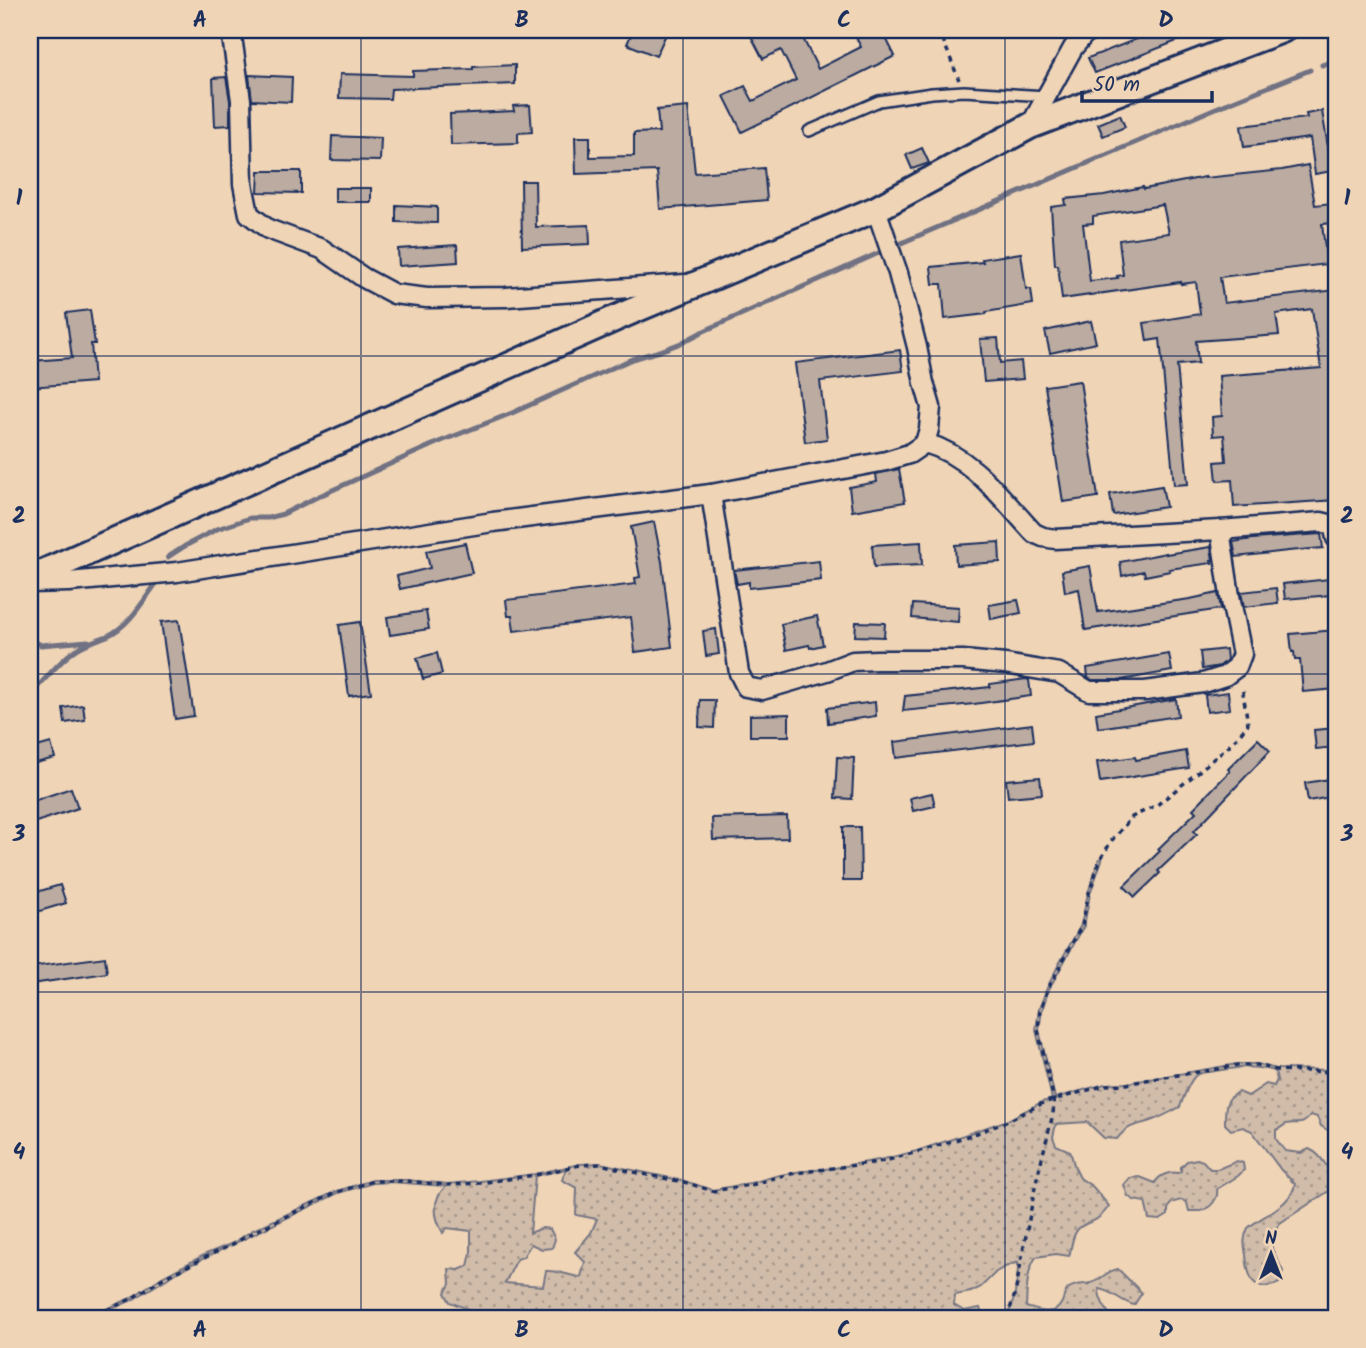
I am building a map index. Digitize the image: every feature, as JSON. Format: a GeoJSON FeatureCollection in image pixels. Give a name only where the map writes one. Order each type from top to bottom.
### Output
{"type":"FeatureCollection","features":[{"type":"Feature","properties":{"kind":"street"},"geometry":{"type":"LineString","coordinates":[[232,30],[241,100],[243,184],[248,214],[268,229],[322,249],[364,278],[394,294],[426,298],[506,297],[700,282]]}},
{"type":"Feature","properties":{"kind":"street"},"geometry":{"type":"LineString","coordinates":[[1030,126],[1073,48],[1088,30]]}},
{"type":"Feature","properties":{"kind":"street"},"geometry":{"type":"LineString","coordinates":[[30,581],[700,282],[876,209],[1030,126],[1282,30]]}},
{"type":"Feature","properties":{"kind":"street"},"geometry":{"type":"LineString","coordinates":[[30,581],[69,582],[177,572],[493,522],[711,494],[886,461],[909,454],[925,443],[932,407],[898,272],[876,209]]}},
{"type":"Feature","properties":{"kind":"street"},"geometry":{"type":"LineString","coordinates":[[925,443],[940,447],[973,470],[1034,533],[1043,537],[1055,539],[1321,522],[1333,525],[1336,538]]}},
{"type":"Feature","properties":{"kind":"street"},"geometry":{"type":"LineString","coordinates":[[711,494],[739,673],[746,687],[762,690],[853,661],[865,660],[963,660],[1004,664],[1059,673],[1089,691],[1145,691],[1203,683],[1225,676],[1237,667],[1242,654],[1220,530]]}},
{"type":"Feature","properties":{"kind":"lane"},"geometry":{"type":"LineString","coordinates":[[809,131],[879,101],[932,93],[964,91],[1046,96]]}},
{"type":"Feature","properties":{"kind":"path"},"geometry":{"type":"LineString","coordinates":[[939,30],[964,91]]}},
{"type":"Feature","properties":{"kind":"path"},"geometry":{"type":"LineString","coordinates":[[1007,1318],[1015,1294],[1035,1182],[1054,1100],[1038,1030],[1048,989],[1082,925],[1100,860],[1112,840],[1132,817],[1157,805],[1232,743],[1248,724],[1237,667]]}},
{"type":"Feature","properties":{"kind":"path"},"geometry":{"type":"LineString","coordinates":[[89,1318],[131,1299],[163,1278],[254,1232],[337,1192],[373,1181],[447,1185],[480,1183],[600,1164],[713,1191],[755,1184],[777,1177],[885,1161],[977,1133],[1043,1103],[1106,1085],[1127,1084],[1237,1065],[1257,1065],[1276,1070],[1336,1072]]}},
{"type":"Feature","properties":{"kind":"shaded area"},"geometry":{"type":"Polygon","coordinates":[[[1099,859],[1102,860],[1090,894],[1084,926],[1049,989],[1042,1010],[1039,1030],[1055,1098],[1105,1084],[1127,1083],[1237,1064],[1258,1064],[1276,1069],[1336,1070],[1336,1131],[1331,1132],[1321,1126],[1317,1117],[1311,1115],[1302,1123],[1286,1124],[1276,1130],[1276,1139],[1285,1151],[1301,1153],[1309,1149],[1317,1154],[1335,1175],[1335,1187],[1280,1223],[1272,1234],[1272,1249],[1283,1271],[1279,1283],[1263,1287],[1253,1281],[1248,1270],[1245,1238],[1248,1228],[1283,1204],[1295,1184],[1252,1131],[1243,1127],[1231,1130],[1225,1124],[1225,1109],[1230,1097],[1239,1092],[1248,1096],[1266,1084],[1274,1086],[1277,1080],[1275,1071],[1245,1067],[1198,1074],[1190,1084],[1180,1107],[1129,1128],[1117,1139],[1104,1138],[1087,1122],[1056,1124],[1053,1137],[1056,1145],[1070,1151],[1080,1178],[1093,1187],[1109,1206],[1098,1218],[1078,1229],[1069,1256],[1056,1254],[1036,1257],[1029,1275],[1026,1307],[1054,1310],[1071,1287],[1094,1282],[1118,1269],[1142,1293],[1134,1305],[1099,1289],[1103,1305],[1113,1318],[1006,1318],[1015,1291],[1018,1262],[996,1272],[981,1287],[955,1295],[954,1305],[964,1311],[980,1308],[983,1318],[480,1318],[483,1315],[450,1302],[445,1293],[450,1284],[449,1269],[459,1270],[468,1266],[471,1253],[471,1231],[447,1228],[443,1233],[438,1221],[436,1203],[446,1186],[390,1182],[373,1183],[338,1193],[186,1267],[132,1300],[92,1318],[86,1318],[131,1298],[162,1277],[233,1243],[253,1230],[337,1191],[373,1180],[448,1184],[600,1163],[713,1190],[796,1172],[884,1159],[917,1151],[1008,1120],[1052,1099],[1036,1030],[1039,1009],[1059,964],[1081,925],[1099,859]],[[566,1169],[535,1176],[530,1233],[542,1228],[550,1229],[555,1239],[552,1248],[542,1249],[531,1244],[523,1257],[517,1259],[505,1283],[543,1286],[546,1271],[581,1277],[585,1262],[575,1252],[591,1233],[597,1219],[576,1215],[577,1188],[562,1180],[566,1169]]]}},
{"type":"Feature","properties":{"kind":"shaded area"},"geometry":{"type":"Polygon","coordinates":[[[1197,1159],[1210,1169],[1218,1169],[1237,1161],[1243,1163],[1244,1170],[1217,1189],[1217,1196],[1208,1208],[1189,1211],[1187,1203],[1182,1200],[1171,1204],[1168,1215],[1160,1220],[1149,1219],[1145,1202],[1128,1196],[1124,1185],[1130,1178],[1140,1177],[1155,1183],[1165,1174],[1181,1171],[1187,1161],[1197,1159]]]}},
{"type":"Feature","properties":{"kind":"building"},"geometry":{"type":"Polygon","coordinates":[[[633,30],[668,30],[656,56],[627,44],[633,30]]]}},
{"type":"Feature","properties":{"kind":"building"},"geometry":{"type":"Polygon","coordinates":[[[764,30],[799,30],[818,69],[861,47],[852,30],[882,30],[895,56],[742,132],[724,96],[745,86],[753,101],[796,80],[781,50],[763,59],[751,36],[764,30]]]}},
{"type":"Feature","properties":{"kind":"building"},"geometry":{"type":"Polygon","coordinates":[[[1160,30],[1205,30],[1095,73],[1088,58],[1160,30]]]}},
{"type":"Feature","properties":{"kind":"building"},"geometry":{"type":"Polygon","coordinates":[[[515,65],[515,84],[391,89],[390,99],[339,98],[340,74],[413,76],[413,71],[515,65]]]}},
{"type":"Feature","properties":{"kind":"building"},"geometry":{"type":"Polygon","coordinates":[[[249,75],[292,77],[291,102],[252,100],[249,75]]]}},
{"type":"Feature","properties":{"kind":"building"},"geometry":{"type":"Polygon","coordinates":[[[226,77],[230,125],[215,126],[213,78],[226,77]]]}},
{"type":"Feature","properties":{"kind":"building"},"geometry":{"type":"Polygon","coordinates":[[[530,105],[532,132],[518,133],[518,143],[451,145],[450,114],[514,111],[513,106],[530,105]]]}},
{"type":"Feature","properties":{"kind":"building"},"geometry":{"type":"Polygon","coordinates":[[[688,107],[695,173],[764,168],[767,200],[660,209],[657,171],[576,174],[575,137],[590,137],[590,157],[634,156],[634,133],[659,132],[657,110],[688,107]]]}},
{"type":"Feature","properties":{"kind":"building"},"geometry":{"type":"Polygon","coordinates":[[[1322,111],[1332,171],[1315,174],[1310,138],[1244,147],[1241,126],[1307,118],[1306,114],[1322,111]]]}},
{"type":"Feature","properties":{"kind":"building"},"geometry":{"type":"Polygon","coordinates":[[[1120,115],[1125,127],[1103,136],[1098,124],[1120,115]]]}},
{"type":"Feature","properties":{"kind":"building"},"geometry":{"type":"Polygon","coordinates":[[[332,136],[381,138],[380,161],[331,160],[332,136]]]}},
{"type":"Feature","properties":{"kind":"building"},"geometry":{"type":"Polygon","coordinates":[[[922,148],[929,163],[912,169],[906,155],[922,148]]]}},
{"type":"Feature","properties":{"kind":"building"},"geometry":{"type":"Polygon","coordinates":[[[1308,165],[1315,205],[1332,203],[1335,223],[1322,224],[1327,264],[1220,277],[1224,303],[1336,290],[1336,500],[1234,507],[1232,480],[1217,481],[1215,462],[1226,461],[1224,435],[1213,436],[1212,417],[1222,416],[1219,376],[1321,368],[1312,309],[1276,314],[1279,335],[1196,341],[1198,363],[1177,365],[1188,484],[1174,485],[1160,339],[1147,341],[1144,323],[1200,314],[1196,282],[1062,299],[1058,265],[1055,265],[1051,207],[1066,205],[1065,199],[1143,187],[1144,189],[1205,177],[1308,165]],[[1163,205],[1093,216],[1093,223],[1083,224],[1090,281],[1123,275],[1119,240],[1169,233],[1163,205]]]}},
{"type":"Feature","properties":{"kind":"building"},"geometry":{"type":"Polygon","coordinates":[[[259,171],[301,171],[301,193],[258,192],[259,171]]]}},
{"type":"Feature","properties":{"kind":"building"},"geometry":{"type":"Polygon","coordinates":[[[521,181],[535,181],[536,227],[589,225],[590,244],[522,247],[521,181]]]}},
{"type":"Feature","properties":{"kind":"building"},"geometry":{"type":"Polygon","coordinates":[[[335,188],[371,188],[371,202],[335,202],[335,188]]]}},
{"type":"Feature","properties":{"kind":"building"},"geometry":{"type":"Polygon","coordinates":[[[396,205],[437,207],[437,223],[396,222],[396,205]]]}},
{"type":"Feature","properties":{"kind":"building"},"geometry":{"type":"Polygon","coordinates":[[[457,245],[458,262],[399,266],[398,249],[457,245]]]}},
{"type":"Feature","properties":{"kind":"building"},"geometry":{"type":"Polygon","coordinates":[[[1021,253],[1026,289],[1031,289],[1033,304],[945,319],[942,284],[933,284],[931,267],[983,262],[982,259],[1021,253]]]}},
{"type":"Feature","properties":{"kind":"building"},"geometry":{"type":"Polygon","coordinates":[[[90,310],[95,344],[91,344],[94,382],[30,387],[31,361],[72,358],[66,313],[90,310]]]}},
{"type":"Feature","properties":{"kind":"building"},"geometry":{"type":"Polygon","coordinates":[[[1091,321],[1096,343],[1050,353],[1045,331],[1091,321]]]}},
{"type":"Feature","properties":{"kind":"building"},"geometry":{"type":"Polygon","coordinates":[[[998,338],[1000,363],[1021,361],[1023,379],[984,382],[980,339],[998,338]]]}},
{"type":"Feature","properties":{"kind":"building"},"geometry":{"type":"Polygon","coordinates":[[[900,350],[903,371],[820,381],[827,439],[805,442],[795,363],[900,350]]]}},
{"type":"Feature","properties":{"kind":"building"},"geometry":{"type":"Polygon","coordinates":[[[1080,381],[1098,497],[1063,502],[1045,386],[1080,381]]]}},
{"type":"Feature","properties":{"kind":"building"},"geometry":{"type":"Polygon","coordinates":[[[899,469],[905,502],[852,511],[849,487],[877,482],[876,474],[899,469]]]}},
{"type":"Feature","properties":{"kind":"building"},"geometry":{"type":"Polygon","coordinates":[[[1162,486],[1166,507],[1113,515],[1110,494],[1162,486]]]}},
{"type":"Feature","properties":{"kind":"building"},"geometry":{"type":"Polygon","coordinates":[[[654,522],[662,562],[672,647],[635,652],[631,617],[514,631],[506,600],[636,584],[635,578],[640,577],[631,527],[654,522]]]}},
{"type":"Feature","properties":{"kind":"building"},"geometry":{"type":"Polygon","coordinates":[[[1321,534],[1323,548],[1236,557],[1233,542],[1253,539],[1321,534]]]}},
{"type":"Feature","properties":{"kind":"building"},"geometry":{"type":"Polygon","coordinates":[[[921,542],[922,565],[874,567],[872,545],[921,542]]]}},
{"type":"Feature","properties":{"kind":"building"},"geometry":{"type":"Polygon","coordinates":[[[999,542],[1000,562],[956,565],[955,545],[999,542]]]}},
{"type":"Feature","properties":{"kind":"building"},"geometry":{"type":"Polygon","coordinates":[[[465,543],[472,573],[400,589],[397,576],[430,568],[426,551],[465,543]]]}},
{"type":"Feature","properties":{"kind":"building"},"geometry":{"type":"Polygon","coordinates":[[[1211,547],[1212,563],[1169,569],[1170,571],[1145,576],[1144,571],[1122,576],[1120,562],[1211,547]]]}},
{"type":"Feature","properties":{"kind":"building"},"geometry":{"type":"Polygon","coordinates":[[[819,561],[821,580],[749,588],[749,582],[737,584],[734,570],[819,561]]]}},
{"type":"Feature","properties":{"kind":"building"},"geometry":{"type":"Polygon","coordinates":[[[1090,566],[1098,612],[1218,593],[1221,609],[1085,630],[1079,589],[1065,592],[1062,571],[1090,566]]]}},
{"type":"Feature","properties":{"kind":"building"},"geometry":{"type":"Polygon","coordinates":[[[1329,579],[1331,595],[1285,599],[1283,584],[1329,579]]]}},
{"type":"Feature","properties":{"kind":"building"},"geometry":{"type":"Polygon","coordinates":[[[1276,588],[1278,603],[1244,607],[1241,592],[1276,588]]]}},
{"type":"Feature","properties":{"kind":"building"},"geometry":{"type":"Polygon","coordinates":[[[1018,600],[1021,613],[991,619],[989,605],[1018,600]]]}},
{"type":"Feature","properties":{"kind":"building"},"geometry":{"type":"Polygon","coordinates":[[[913,604],[959,607],[958,622],[912,618],[913,604]]]}},
{"type":"Feature","properties":{"kind":"building"},"geometry":{"type":"Polygon","coordinates":[[[426,611],[429,629],[390,635],[387,617],[426,611]]]}},
{"type":"Feature","properties":{"kind":"building"},"geometry":{"type":"Polygon","coordinates":[[[817,616],[823,645],[786,650],[781,624],[817,616]]]}},
{"type":"Feature","properties":{"kind":"building"},"geometry":{"type":"Polygon","coordinates":[[[179,620],[194,716],[175,719],[161,622],[179,620]]]}},
{"type":"Feature","properties":{"kind":"building"},"geometry":{"type":"Polygon","coordinates":[[[360,622],[371,693],[349,696],[339,625],[360,622]]]}},
{"type":"Feature","properties":{"kind":"building"},"geometry":{"type":"Polygon","coordinates":[[[856,622],[885,623],[884,637],[855,636],[856,622]]]}},
{"type":"Feature","properties":{"kind":"building"},"geometry":{"type":"Polygon","coordinates":[[[716,629],[719,654],[706,656],[703,631],[716,629]]]}},
{"type":"Feature","properties":{"kind":"building"},"geometry":{"type":"Polygon","coordinates":[[[1336,630],[1336,689],[1303,692],[1300,660],[1295,660],[1290,634],[1336,630]]]}},
{"type":"Feature","properties":{"kind":"building"},"geometry":{"type":"Polygon","coordinates":[[[1226,649],[1227,660],[1220,666],[1202,669],[1200,652],[1226,649]]]}},
{"type":"Feature","properties":{"kind":"building"},"geometry":{"type":"Polygon","coordinates":[[[437,653],[442,674],[423,679],[417,658],[437,653]]]}},
{"type":"Feature","properties":{"kind":"building"},"geometry":{"type":"Polygon","coordinates":[[[1169,654],[1172,671],[1121,680],[1092,680],[1088,677],[1087,668],[1169,654]]]}},
{"type":"Feature","properties":{"kind":"building"},"geometry":{"type":"Polygon","coordinates":[[[1029,680],[1031,696],[903,711],[905,696],[990,687],[990,684],[1029,680]]]}},
{"type":"Feature","properties":{"kind":"building"},"geometry":{"type":"Polygon","coordinates":[[[1228,692],[1230,709],[1207,712],[1205,695],[1228,692]]]}},
{"type":"Feature","properties":{"kind":"building"},"geometry":{"type":"Polygon","coordinates":[[[1176,699],[1178,716],[1098,728],[1096,713],[1176,699]]]}},
{"type":"Feature","properties":{"kind":"building"},"geometry":{"type":"Polygon","coordinates":[[[700,700],[715,700],[714,728],[699,727],[700,700]]]}},
{"type":"Feature","properties":{"kind":"building"},"geometry":{"type":"Polygon","coordinates":[[[875,702],[876,716],[828,723],[827,708],[875,702]]]}},
{"type":"Feature","properties":{"kind":"building"},"geometry":{"type":"Polygon","coordinates":[[[83,705],[85,720],[65,723],[63,708],[83,705]]]}},
{"type":"Feature","properties":{"kind":"building"},"geometry":{"type":"Polygon","coordinates":[[[789,714],[789,736],[750,736],[750,715],[789,714]]]}},
{"type":"Feature","properties":{"kind":"building"},"geometry":{"type":"Polygon","coordinates":[[[1032,724],[1034,741],[896,758],[894,742],[1032,724]]]}},
{"type":"Feature","properties":{"kind":"building"},"geometry":{"type":"Polygon","coordinates":[[[1336,728],[1336,747],[1316,749],[1314,730],[1336,728]]]}},
{"type":"Feature","properties":{"kind":"building"},"geometry":{"type":"Polygon","coordinates":[[[1258,739],[1270,751],[1194,831],[1197,834],[1135,897],[1124,886],[1196,812],[1193,809],[1258,739]]]}},
{"type":"Feature","properties":{"kind":"building"},"geometry":{"type":"Polygon","coordinates":[[[51,743],[55,758],[32,764],[30,749],[51,743]]]}},
{"type":"Feature","properties":{"kind":"building"},"geometry":{"type":"Polygon","coordinates":[[[1186,751],[1189,768],[1100,782],[1097,762],[1135,757],[1136,760],[1186,751]]]}},
{"type":"Feature","properties":{"kind":"building"},"geometry":{"type":"Polygon","coordinates":[[[837,757],[854,758],[852,799],[835,798],[837,757]]]}},
{"type":"Feature","properties":{"kind":"building"},"geometry":{"type":"Polygon","coordinates":[[[1040,777],[1042,794],[1008,797],[1006,780],[1040,777]]]}},
{"type":"Feature","properties":{"kind":"building"},"geometry":{"type":"Polygon","coordinates":[[[1336,778],[1336,796],[1308,801],[1305,783],[1336,778]]]}},
{"type":"Feature","properties":{"kind":"building"},"geometry":{"type":"Polygon","coordinates":[[[71,788],[78,808],[30,824],[30,802],[71,788]]]}},
{"type":"Feature","properties":{"kind":"building"},"geometry":{"type":"Polygon","coordinates":[[[932,793],[935,806],[913,811],[910,798],[932,793]]]}},
{"type":"Feature","properties":{"kind":"building"},"geometry":{"type":"Polygon","coordinates":[[[787,816],[788,838],[713,840],[712,818],[787,816]]]}},
{"type":"Feature","properties":{"kind":"building"},"geometry":{"type":"Polygon","coordinates":[[[843,827],[860,827],[861,881],[843,881],[843,827]]]}},
{"type":"Feature","properties":{"kind":"building"},"geometry":{"type":"Polygon","coordinates":[[[60,885],[66,903],[30,914],[30,894],[60,885]]]}},
{"type":"Feature","properties":{"kind":"building"},"geometry":{"type":"Polygon","coordinates":[[[105,957],[107,973],[31,984],[30,967],[105,957]]]}},
{"type":"Feature","properties":{"kind":"waterway"},"geometry":{"type":"LineString","coordinates":[[1322,65],[1336,61]]}},
{"type":"Feature","properties":{"kind":"waterway"},"geometry":{"type":"LineString","coordinates":[[899,244],[1310,70]]}},
{"type":"Feature","properties":{"kind":"waterway"},"geometry":{"type":"LineString","coordinates":[[168,557],[217,529],[250,518],[268,518],[283,514],[439,442],[512,413],[632,359],[681,343],[881,252]]}},
{"type":"Feature","properties":{"kind":"waterway"},"geometry":{"type":"LineString","coordinates":[[30,694],[70,654],[122,627],[155,585]]}},
{"type":"Feature","properties":{"kind":"waterway"},"geometry":{"type":"LineString","coordinates":[[30,639],[41,645],[88,641]]}}]}
